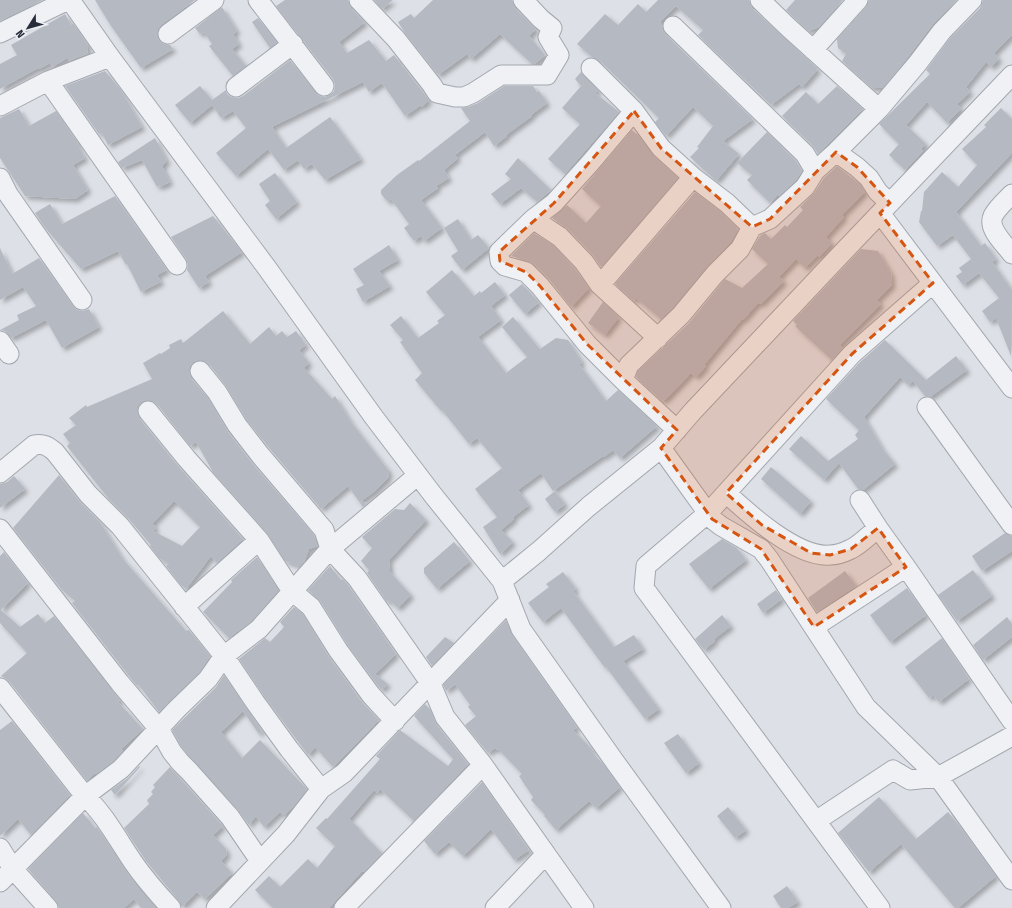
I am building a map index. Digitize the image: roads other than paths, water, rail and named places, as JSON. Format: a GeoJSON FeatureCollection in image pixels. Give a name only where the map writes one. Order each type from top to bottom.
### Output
{"type":"FeatureCollection","features":[{"type":"Feature","properties":{"kind":"street"},"geometry":{"type":"LineString","coordinates":[[0,33],[69,0],[267,268],[373,416],[502,581],[521,629],[610,756],[721,908]]}},
{"type":"Feature","properties":{"kind":"street"},"geometry":{"type":"LineString","coordinates":[[168,34],[214,0]]}},
{"type":"Feature","properties":{"kind":"street"},"geometry":{"type":"LineString","coordinates":[[258,0],[324,86]]}},
{"type":"Feature","properties":{"kind":"street"},"geometry":{"type":"LineString","coordinates":[[360,0],[396,39],[432,85],[437,94],[464,97],[501,75],[547,75],[559,55],[548,37],[552,28],[540,19],[523,0]]}},
{"type":"Feature","properties":{"kind":"street"},"geometry":{"type":"LineString","coordinates":[[760,0],[879,109]]}},
{"type":"Feature","properties":{"kind":"street"},"geometry":{"type":"LineString","coordinates":[[814,50],[858,0]]}},
{"type":"Feature","properties":{"kind":"street"},"geometry":{"type":"LineString","coordinates":[[623,380],[629,365],[681,316],[715,274],[740,249],[752,227],[770,219],[805,187],[814,171],[836,152],[879,109],[917,64],[942,31],[972,0]]}},
{"type":"Feature","properties":{"kind":"street"},"geometry":{"type":"LineString","coordinates":[[673,26],[805,154],[814,171]]}},
{"type":"Feature","properties":{"kind":"street"},"geometry":{"type":"LineString","coordinates":[[236,87],[292,44]]}},
{"type":"Feature","properties":{"kind":"street"},"geometry":{"type":"LineString","coordinates":[[0,106],[48,81],[110,57]]}},
{"type":"Feature","properties":{"kind":"street"},"geometry":{"type":"LineString","coordinates":[[591,68],[634,111],[661,148],[693,178],[727,204],[752,227]]}},
{"type":"Feature","properties":{"kind":"street"},"geometry":{"type":"LineString","coordinates":[[502,581],[588,507],[661,448],[885,208],[1012,75]]}},
{"type":"Feature","properties":{"kind":"street"},"geometry":{"type":"LineString","coordinates":[[48,81],[177,265]]}},
{"type":"Feature","properties":{"kind":"street"},"geometry":{"type":"LineString","coordinates":[[634,111],[554,203],[533,219],[499,252],[500,261],[505,266],[526,272],[540,286],[587,344],[677,430]]}},
{"type":"Feature","properties":{"kind":"street"},"geometry":{"type":"LineString","coordinates":[[836,152],[857,167],[869,178],[878,192],[885,208],[933,283],[1009,378]]}},
{"type":"Feature","properties":{"kind":"street"},"geometry":{"type":"LineString","coordinates":[[0,178],[8,194],[82,300]]}},
{"type":"Feature","properties":{"kind":"street"},"geometry":{"type":"LineString","coordinates":[[600,285],[693,178]]}},
{"type":"Feature","properties":{"kind":"street"},"geometry":{"type":"LineString","coordinates":[[1012,194],[995,213],[992,221],[993,229],[1012,254]]}},
{"type":"Feature","properties":{"kind":"street"},"geometry":{"type":"LineString","coordinates":[[533,219],[560,237],[584,262],[600,285],[658,338]]}},
{"type":"Feature","properties":{"kind":"street"},"geometry":{"type":"LineString","coordinates":[[880,908],[644,588],[646,566],[708,513],[765,452],[852,354],[933,283]]}},
{"type":"Feature","properties":{"kind":"street"},"geometry":{"type":"LineString","coordinates":[[200,371],[217,392],[236,425],[324,530],[330,549],[357,578],[431,684],[445,717],[483,765],[584,908]]}},
{"type":"Feature","properties":{"kind":"street"},"geometry":{"type":"LineString","coordinates":[[927,406],[1012,525]]}},
{"type":"Feature","properties":{"kind":"street"},"geometry":{"type":"LineString","coordinates":[[148,411],[187,459],[259,540],[292,591],[311,607],[342,656],[371,696],[395,721]]}},
{"type":"Feature","properties":{"kind":"street"},"geometry":{"type":"LineString","coordinates":[[0,473],[34,445],[38,444],[48,446],[55,452],[88,494],[120,526],[224,656],[259,708],[321,789]]}},
{"type":"Feature","properties":{"kind":"street"},"geometry":{"type":"LineString","coordinates":[[661,448],[712,519],[721,526],[761,549],[866,707],[938,777],[1012,880]]}},
{"type":"Feature","properties":{"kind":"street"},"geometry":{"type":"LineString","coordinates":[[0,882],[85,796],[121,769],[159,730],[176,710],[208,679],[224,656],[259,629],[330,549],[418,475]]}},
{"type":"Feature","properties":{"kind":"street"},"geometry":{"type":"LineString","coordinates":[[726,493],[762,525],[798,547],[811,553],[830,555],[851,549],[878,528]]}},
{"type":"Feature","properties":{"kind":"street"},"geometry":{"type":"LineString","coordinates":[[860,500],[1012,720]]}},
{"type":"Feature","properties":{"kind":"street"},"geometry":{"type":"LineString","coordinates":[[0,529],[120,683],[159,730],[172,752],[230,817],[260,861]]}},
{"type":"Feature","properties":{"kind":"street"},"geometry":{"type":"LineString","coordinates":[[184,607],[259,540]]}},
{"type":"Feature","properties":{"kind":"street"},"geometry":{"type":"LineString","coordinates":[[814,627],[906,567]]}},
{"type":"Feature","properties":{"kind":"street"},"geometry":{"type":"LineString","coordinates":[[216,908],[286,834],[321,789],[344,773],[510,600]]}},
{"type":"Feature","properties":{"kind":"street"},"geometry":{"type":"LineString","coordinates":[[0,688],[85,796],[96,806],[134,864],[155,891],[171,908]]}},
{"type":"Feature","properties":{"kind":"street"},"geometry":{"type":"LineString","coordinates":[[816,821],[894,770],[910,780],[938,777],[1012,736]]}},
{"type":"Feature","properties":{"kind":"street"},"geometry":{"type":"LineString","coordinates":[[344,908],[483,765]]}},
{"type":"Feature","properties":{"kind":"street"},"geometry":{"type":"LineString","coordinates":[[0,848],[13,868],[48,908]]}},
{"type":"Feature","properties":{"kind":"street"},"geometry":{"type":"LineString","coordinates":[[495,908],[546,854]]}}]}
